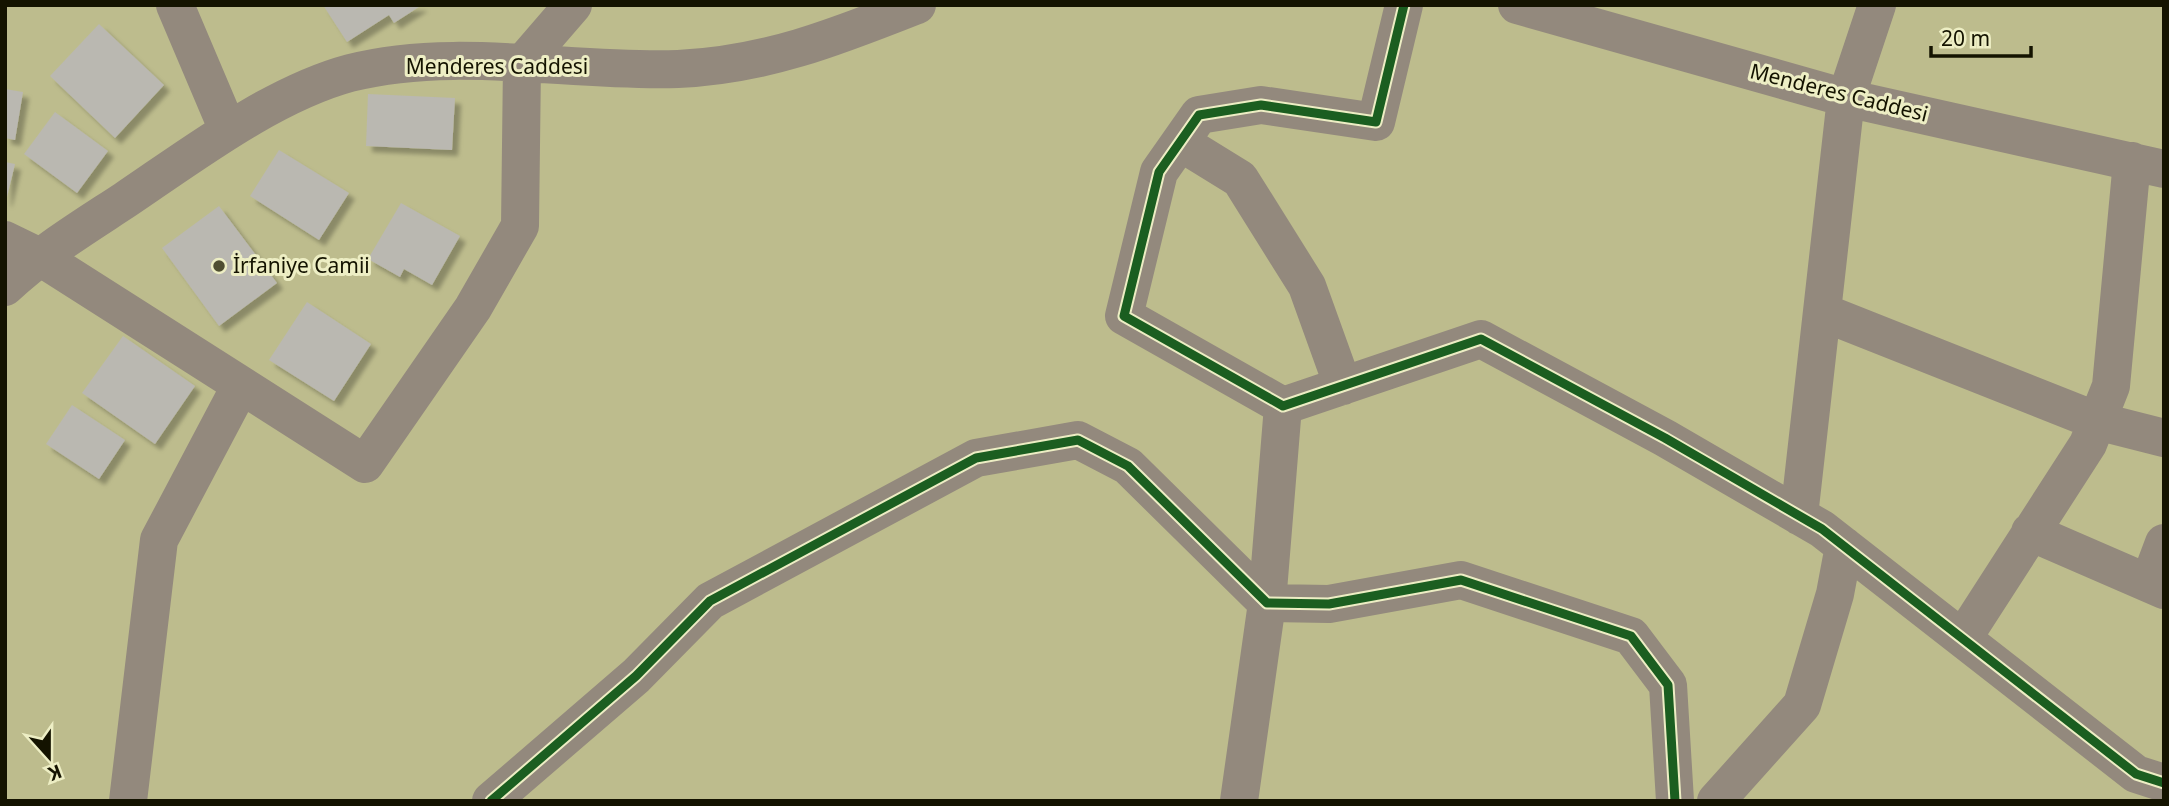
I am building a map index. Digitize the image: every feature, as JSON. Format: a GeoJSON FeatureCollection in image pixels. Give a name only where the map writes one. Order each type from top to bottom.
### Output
{"type":"FeatureCollection","features":[{"type":"Feature","properties":{"kind":"street"},"geometry":{"type":"LineString","coordinates":[[175,5],[228,130]]}},
{"type":"Feature","properties":{"kind":"street"},"geometry":{"type":"LineString","coordinates":[[5,240],[40,257],[365,464],[473,308],[520,226],[522,64],[573,5]]}},
{"type":"Feature","properties":{"kind":"street","name":"Menderes Caddesi"},"geometry":{"type":"LineString","coordinates":[[5,287],[40,257],[228,130],[307,90],[350,73],[449,62],[677,69],[728,65],[776,57],[917,5]]}},
{"type":"Feature","properties":{"kind":"street"},"geometry":{"type":"LineString","coordinates":[[1404,5],[1376,122],[1261,105],[1199,115],[1159,172],[1124,316],[1283,406],[1481,339],[1665,438],[1799,516],[1844,546],[2136,774],[2164,783]]}},
{"type":"Feature","properties":{"kind":"street","name":"Menderes Caddesi"},"geometry":{"type":"LineString","coordinates":[[1517,5],[1846,98],[2148,165]]}},
{"type":"Feature","properties":{"kind":"street"},"geometry":{"type":"LineString","coordinates":[[1799,516],[1846,98],[1877,5]]}},
{"type":"Feature","properties":{"kind":"street"},"geometry":{"type":"LineString","coordinates":[[1180,142],[1240,179],[1247,189],[1307,286],[1343,386]]}},
{"type":"Feature","properties":{"kind":"street"},"geometry":{"type":"LineString","coordinates":[[1963,638],[2088,444],[2111,386],[2148,165]]}},
{"type":"Feature","properties":{"kind":"street"},"geometry":{"type":"LineString","coordinates":[[1822,312],[2097,421],[2164,438]]}},
{"type":"Feature","properties":{"kind":"street"},"geometry":{"type":"LineString","coordinates":[[128,801],[159,540],[241,385]]}},
{"type":"Feature","properties":{"kind":"street"},"geometry":{"type":"LineString","coordinates":[[1239,801],[1267,603],[1283,406]]}},
{"type":"Feature","properties":{"kind":"street"},"geometry":{"type":"LineString","coordinates":[[494,799],[636,676],[710,601],[976,458],[1078,440],[1128,466],[1267,603],[1329,604],[1461,580],[1631,636],[1668,685],[1675,801]]}},
{"type":"Feature","properties":{"kind":"street"},"geometry":{"type":"LineString","coordinates":[[2030,532],[2156,587],[2164,543]]}},
{"type":"Feature","properties":{"kind":"street"},"geometry":{"type":"LineString","coordinates":[[1716,801],[1802,705],[1835,594],[1844,546]]}},
{"type":"Feature","properties":{"kind":"building"},"geometry":{"type":"Polygon","coordinates":[[[323,5],[422,5],[394,23],[389,15],[347,42],[323,5]]]}},
{"type":"Feature","properties":{"kind":"building"},"geometry":{"type":"Polygon","coordinates":[[[99,24],[164,85],[115,138],[50,76],[99,24]]]}},
{"type":"Feature","properties":{"kind":"building"},"geometry":{"type":"Polygon","coordinates":[[[5,89],[23,92],[15,140],[5,138],[5,89]]]}},
{"type":"Feature","properties":{"kind":"building"},"geometry":{"type":"Polygon","coordinates":[[[368,94],[455,98],[452,150],[366,146],[368,94]]]}},
{"type":"Feature","properties":{"kind":"building"},"geometry":{"type":"Polygon","coordinates":[[[55,112],[108,151],[77,193],[24,154],[55,112]]]}},
{"type":"Feature","properties":{"kind":"building"},"geometry":{"type":"Polygon","coordinates":[[[279,150],[349,193],[319,240],[250,196],[279,150]]]}},
{"type":"Feature","properties":{"kind":"building"},"geometry":{"type":"Polygon","coordinates":[[[5,162],[15,164],[6,201],[5,201],[5,162]]]}},
{"type":"Feature","properties":{"kind":"building"},"geometry":{"type":"Polygon","coordinates":[[[401,203],[460,236],[432,285],[404,269],[400,277],[368,259],[401,203]]]}},
{"type":"Feature","properties":{"kind":"building","name":"İrfaniye Camii"},"geometry":{"type":"Polygon","coordinates":[[[219,206],[277,283],[219,326],[162,248],[219,206]]]}},
{"type":"Feature","properties":{"kind":"building"},"geometry":{"type":"Polygon","coordinates":[[[307,302],[371,344],[334,401],[269,360],[307,302]]]}},
{"type":"Feature","properties":{"kind":"building"},"geometry":{"type":"Polygon","coordinates":[[[123,336],[195,386],[155,444],[82,393],[123,336]]]}},
{"type":"Feature","properties":{"kind":"building"},"geometry":{"type":"Polygon","coordinates":[[[72,405],[125,440],[99,479],[46,444],[72,405]]]}},
{"type":"Feature","properties":{"kind":"cycle path"},"geometry":{"type":"LineString","coordinates":[[1404,5],[1376,122],[1261,105],[1199,115],[1159,172],[1124,316],[1283,406],[1481,339],[1665,438],[1822,529],[2136,774],[2164,783]]}},
{"type":"Feature","properties":{"kind":"cycle path"},"geometry":{"type":"LineString","coordinates":[[491,801],[636,676],[710,601],[976,458],[1078,440],[1128,466],[1267,603],[1329,604],[1461,580],[1631,636],[1668,685],[1675,801]]}},
{"type":"Feature","properties":{"kind":"place","name":"İrfaniye Camii"},"geometry":{"type":"Point","coordinates":[219,266]}}]}
